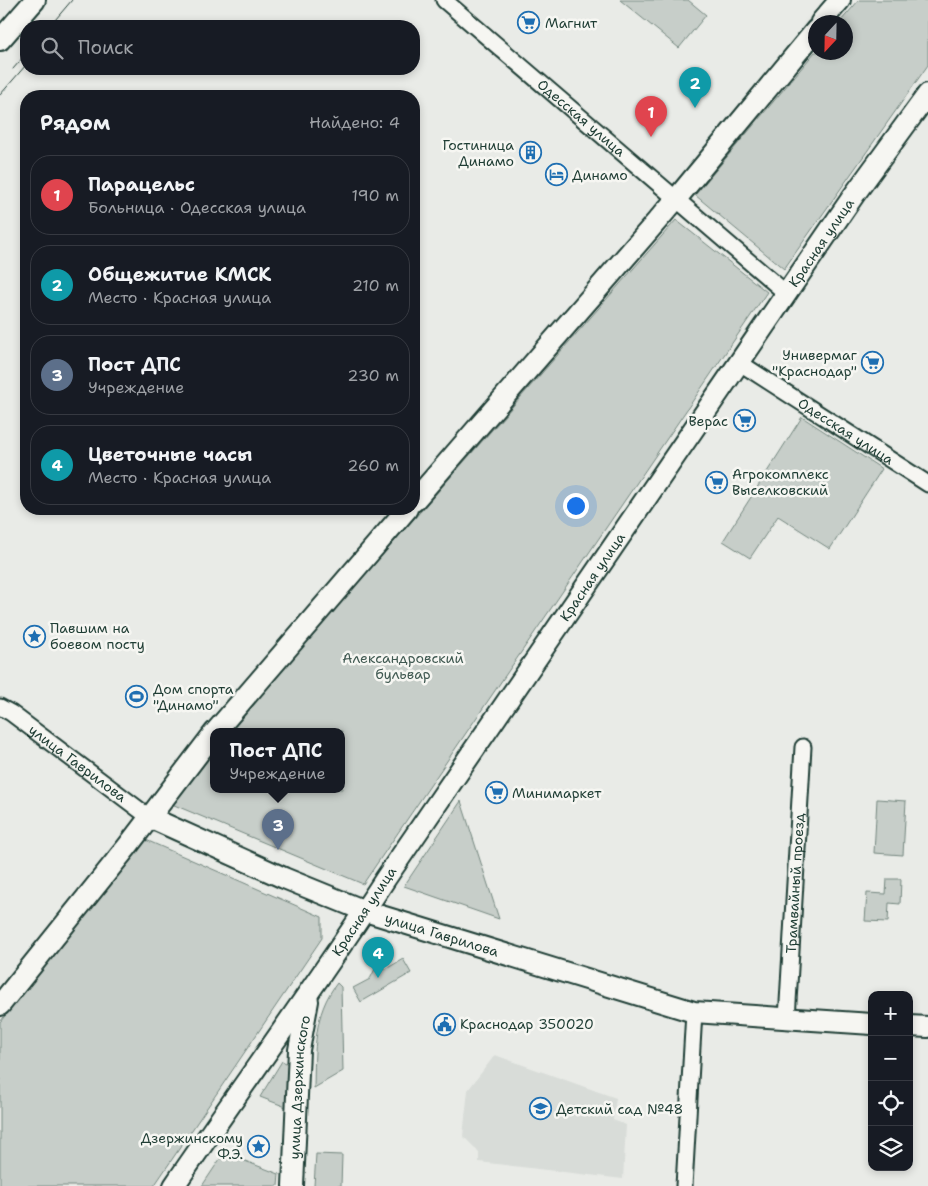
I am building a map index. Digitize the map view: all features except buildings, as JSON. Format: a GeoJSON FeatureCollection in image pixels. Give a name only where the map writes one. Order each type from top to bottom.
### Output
{"type":"FeatureCollection","features":[{"type":"Feature","properties":{"kind":"main road"},"geometry":{"type":"LineString","coordinates":[[0,40],[35,0]]}},
{"type":"Feature","properties":{"kind":"main road"},"geometry":{"type":"LineString","coordinates":[[828,15],[840,0]]}},
{"type":"Feature","properties":{"kind":"main road"},"geometry":{"type":"LineString","coordinates":[[420,495],[677,198],[808,40]]}},
{"type":"Feature","properties":{"kind":"main road","name":"Красная улица"},"geometry":{"type":"LineString","coordinates":[[174,1186],[258,1062],[312,990],[854,195],[928,94]]}},
{"type":"Feature","properties":{"kind":"main road"},"geometry":{"type":"LineString","coordinates":[[218,728],[403,515]]}},
{"type":"Feature","properties":{"kind":"main road"},"geometry":{"type":"LineString","coordinates":[[0,1005],[210,738]]}},
{"type":"Feature","properties":{"kind":"main road","name":"улица Гаврилова"},"geometry":{"type":"LineString","coordinates":[[149,817],[365,911],[694,1012],[868,1024]]}},
{"type":"Feature","properties":{"kind":"main road"},"geometry":{"type":"LineString","coordinates":[[326,895],[347,924],[347,938]]}},
{"type":"Feature","properties":{"kind":"main road","name":"улица Дзержинского"},"geometry":{"type":"LineString","coordinates":[[293,1186],[299,1050],[305,1010],[312,990]]}},
{"type":"Feature","properties":{"kind":"main road"},"geometry":{"type":"LineString","coordinates":[[913,1026],[928,1027]]}},
{"type":"Feature","properties":{"kind":"street","name":"Одесская улица"},"geometry":{"type":"LineString","coordinates":[[444,0],[787,294]]}},
{"type":"Feature","properties":{"kind":"street","name":"Одесская улица"},"geometry":{"type":"LineString","coordinates":[[740,363],[928,484]]}},
{"type":"Feature","properties":{"kind":"street","name":"улица Гаврилова"},"geometry":{"type":"LineString","coordinates":[[0,707],[11,712],[149,817]]}},
{"type":"Feature","properties":{"kind":"street","name":"Трамвайный проезд"},"geometry":{"type":"LineString","coordinates":[[787,1019],[803,747]]}},
{"type":"Feature","properties":{"kind":"street"},"geometry":{"type":"LineString","coordinates":[[684,1186],[694,1012]]}},
{"type":"Feature","properties":{"kind":"shaded area","name":"Детский сад №48"},"geometry":{"type":"Polygon","coordinates":[[[495,1055],[616,1098],[613,1120],[626,1125],[623,1179],[479,1162],[479,1152],[463,1136],[468,1090],[495,1055]]]}},
{"type":"Feature","properties":{"kind":"green space"},"geometry":{"type":"Polygon","coordinates":[[[620,0],[688,0],[706,15],[679,48],[620,0]]]}},
{"type":"Feature","properties":{"kind":"green space"},"geometry":{"type":"Polygon","coordinates":[[[859,0],[928,0],[928,65],[784,269],[695,195],[808,60],[853,60],[853,15],[846,15],[859,0]]]}},
{"type":"Feature","properties":{"kind":"green space","name":"Александровский бульвар"},"geometry":{"type":"Polygon","coordinates":[[[676,220],[767,292],[363,884],[167,802],[210,752],[210,793],[345,793],[345,728],[231,728],[417,515],[420,515],[420,512],[676,220]]]}},
{"type":"Feature","properties":{"kind":"green space"},"geometry":{"type":"Polygon","coordinates":[[[802,417],[882,469],[830,549],[778,516],[750,558],[723,541],[802,417]]]}},
{"type":"Feature","properties":{"kind":"green space"},"geometry":{"type":"Polygon","coordinates":[[[877,799],[906,801],[903,855],[874,853],[877,799]]]}},
{"type":"Feature","properties":{"kind":"green space"},"geometry":{"type":"Polygon","coordinates":[[[461,801],[499,919],[404,886],[461,801]]]}},
{"type":"Feature","properties":{"kind":"green space"},"geometry":{"type":"Polygon","coordinates":[[[146,840],[322,917],[322,938],[154,1186],[0,1186],[0,1022],[146,840]]]}},
{"type":"Feature","properties":{"kind":"green space"},"geometry":{"type":"Polygon","coordinates":[[[887,879],[901,879],[900,904],[889,903],[888,922],[865,921],[867,893],[886,894],[887,879]]]}},
{"type":"Feature","properties":{"kind":"green space"},"geometry":{"type":"Polygon","coordinates":[[[403,959],[411,973],[361,1002],[353,988],[370,979],[375,969],[386,969],[403,959]]]}},
{"type":"Feature","properties":{"kind":"green space"},"geometry":{"type":"Polygon","coordinates":[[[337,983],[341,987],[343,1071],[314,1088],[315,1046],[319,1020],[323,1007],[337,983]]]}},
{"type":"Feature","properties":{"kind":"green space"},"geometry":{"type":"Polygon","coordinates":[[[282,1061],[290,1065],[286,1107],[260,1097],[282,1061]]]}},
{"type":"Feature","properties":{"kind":"green space"},"geometry":{"type":"Polygon","coordinates":[[[224,1153],[279,1174],[278,1186],[202,1186],[224,1153]]]}},
{"type":"Feature","properties":{"kind":"green space"},"geometry":{"type":"Polygon","coordinates":[[[316,1154],[342,1155],[341,1186],[314,1186],[316,1154]]]}},
{"type":"Feature","properties":{"kind":"tram line"},"geometry":{"type":"LineString","coordinates":[[55,20],[72,0]]}},
{"type":"Feature","properties":{"kind":"tram line"},"geometry":{"type":"LineString","coordinates":[[13,69],[20,61]]}},
{"type":"Feature","properties":{"kind":"tram line"},"geometry":{"type":"LineString","coordinates":[[0,95],[20,72]]}},
{"type":"Feature","properties":{"kind":"place","name":"Магнит"},"geometry":{"type":"Point","coordinates":[529,23]}},
{"type":"Feature","properties":{"kind":"place","name":"Общежитие КМСК"},"geometry":{"type":"Point","coordinates":[695,108]}},
{"type":"Feature","properties":{"kind":"place","name":"Парацельс"},"geometry":{"type":"Point","coordinates":[651,137]}},
{"type":"Feature","properties":{"kind":"place","name":"Гостиница Динамо"},"geometry":{"type":"Point","coordinates":[530,153]}},
{"type":"Feature","properties":{"kind":"place","name":"Динамо"},"geometry":{"type":"Point","coordinates":[556,175]}},
{"type":"Feature","properties":{"kind":"place","name":"Универмаг \"Краснодар\""},"geometry":{"type":"Point","coordinates":[873,363]}},
{"type":"Feature","properties":{"kind":"place","name":"Верас"},"geometry":{"type":"Point","coordinates":[744,421]}},
{"type":"Feature","properties":{"kind":"place","name":"Агрокомплекс Выселковский"},"geometry":{"type":"Point","coordinates":[716,482]}},
{"type":"Feature","properties":{"kind":"place","name":"Павшим на боевом посту"},"geometry":{"type":"Point","coordinates":[34,636]}},
{"type":"Feature","properties":{"kind":"place","name":"Дом спорта \"Динамо\""},"geometry":{"type":"Point","coordinates":[137,697]}},
{"type":"Feature","properties":{"kind":"place","name":"Минимаркет"},"geometry":{"type":"Point","coordinates":[496,793]}},
{"type":"Feature","properties":{"kind":"place","name":"Пост ДПС"},"geometry":{"type":"Point","coordinates":[278,850]}},
{"type":"Feature","properties":{"kind":"place","name":"Цветочные часы"},"geometry":{"type":"Point","coordinates":[378,978]}},
{"type":"Feature","properties":{"kind":"place","name":"Краснодар 350020"},"geometry":{"type":"Point","coordinates":[444,1024]}},
{"type":"Feature","properties":{"kind":"place","name":"Детский сад №48"},"geometry":{"type":"Point","coordinates":[540,1109]}},
{"type":"Feature","properties":{"kind":"place","name":"Дзержинскому Ф.Э."},"geometry":{"type":"Point","coordinates":[259,1146]}}]}
